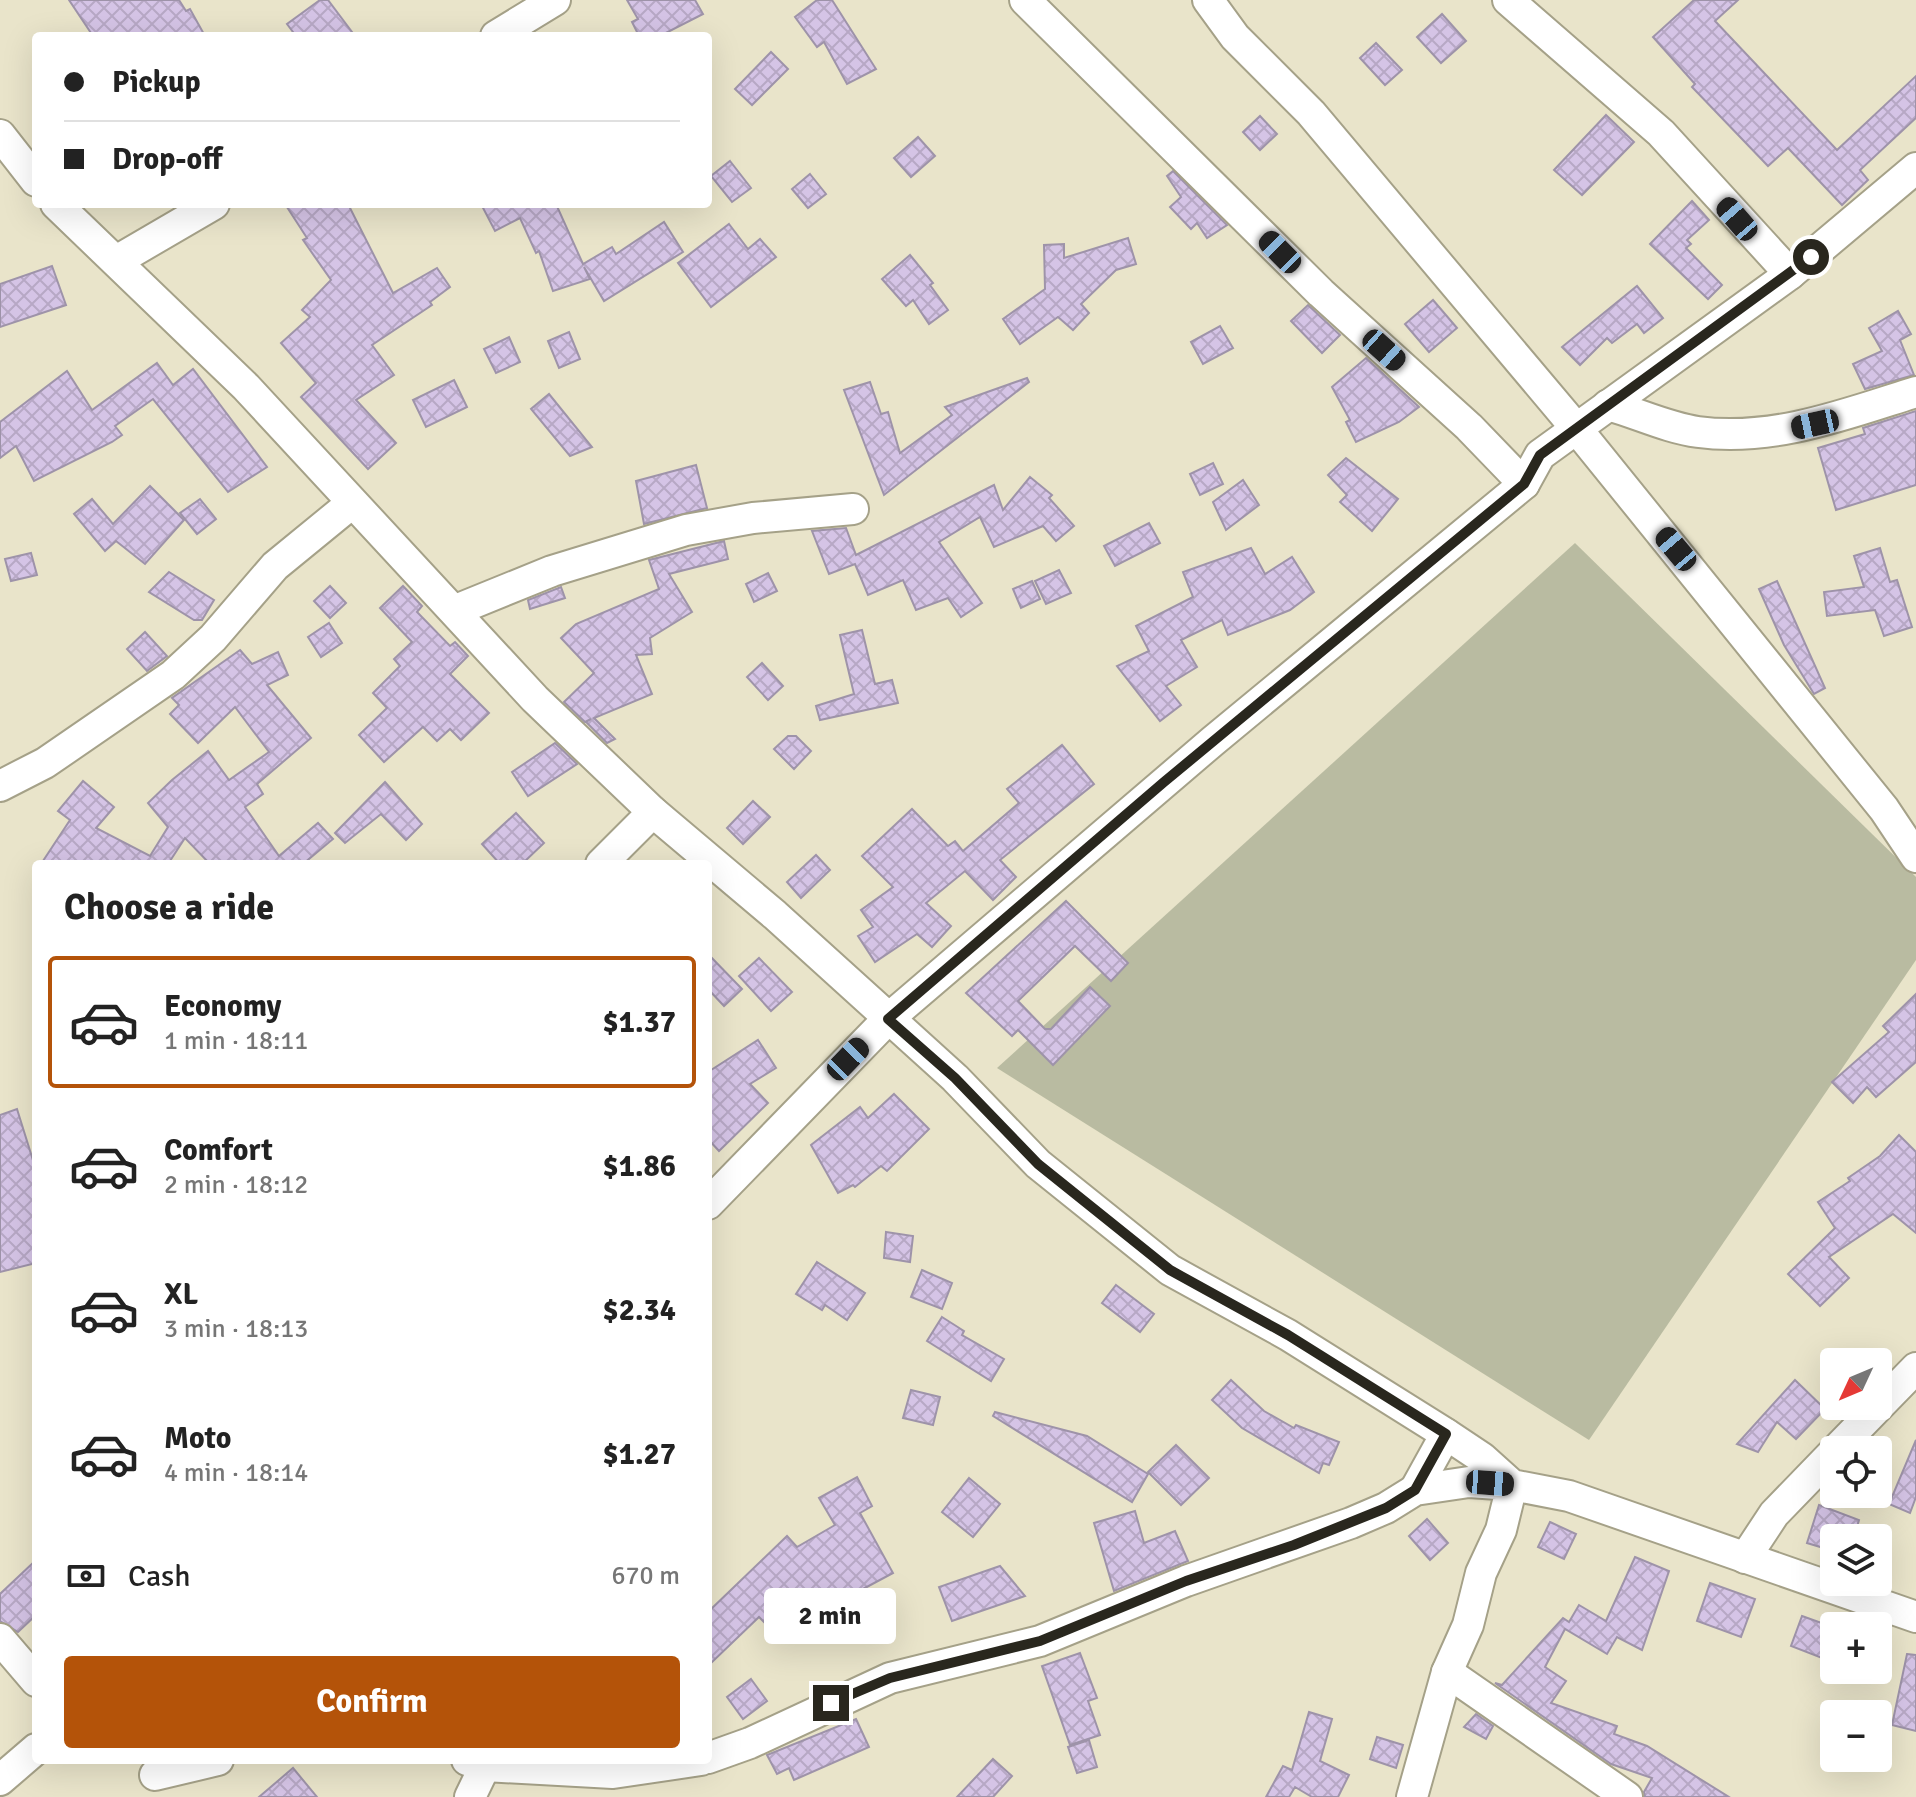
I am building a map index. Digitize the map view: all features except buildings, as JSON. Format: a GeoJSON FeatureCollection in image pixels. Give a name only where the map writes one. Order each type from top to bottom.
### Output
{"type":"FeatureCollection","features":[{"type":"Feature","properties":{"kind":"street"},"geometry":{"type":"LineString","coordinates":[[503,32],[555,0]]}},
{"type":"Feature","properties":{"kind":"street"},"geometry":{"type":"LineString","coordinates":[[1025,0],[1321,293],[1469,427],[1524,484]]}},
{"type":"Feature","properties":{"kind":"street"},"geometry":{"type":"LineString","coordinates":[[1208,0],[1235,37],[1311,113],[1576,428],[1874,796],[1916,857]]}},
{"type":"Feature","properties":{"kind":"street"},"geometry":{"type":"LineString","coordinates":[[1508,0],[1661,133],[1790,274]]}},
{"type":"Feature","properties":{"kind":"street"},"geometry":{"type":"LineString","coordinates":[[0,135],[32,176]]}},
{"type":"Feature","properties":{"kind":"street"},"geometry":{"type":"LineString","coordinates":[[712,1200],[888,1019],[1164,782],[1524,484],[1540,455],[1790,274],[1916,168]]}},
{"type":"Feature","properties":{"kind":"street"},"geometry":{"type":"LineString","coordinates":[[60,208],[118,260],[246,387],[456,610],[535,699],[653,812],[710,860]]}},
{"type":"Feature","properties":{"kind":"street"},"geometry":{"type":"LineString","coordinates":[[118,260],[207,208]]}},
{"type":"Feature","properties":{"kind":"street"},"geometry":{"type":"LineString","coordinates":[[1608,405],[1697,432],[1741,433],[1838,419],[1916,392]]}},
{"type":"Feature","properties":{"kind":"street"},"geometry":{"type":"LineString","coordinates":[[0,786],[45,763],[173,675],[213,638],[275,566],[352,503]]}},
{"type":"Feature","properties":{"kind":"street"},"geometry":{"type":"LineString","coordinates":[[456,610],[526,580],[686,530],[753,518],[853,509]]}},
{"type":"Feature","properties":{"kind":"street"},"geometry":{"type":"LineString","coordinates":[[605,860],[653,812]]}},
{"type":"Feature","properties":{"kind":"street"},"geometry":{"type":"LineString","coordinates":[[712,862],[955,1078],[1038,1164],[1170,1270],[1288,1335],[1446,1434],[1482,1458],[1512,1485]]}},
{"type":"Feature","properties":{"kind":"street"},"geometry":{"type":"LineString","coordinates":[[1850,1436],[1916,1368]]}},
{"type":"Feature","properties":{"kind":"street"},"geometry":{"type":"LineString","coordinates":[[1415,1490],[1446,1434]]}},
{"type":"Feature","properties":{"kind":"street"},"geometry":{"type":"LineString","coordinates":[[1745,1558],[1774,1514],[1820,1466]]}},
{"type":"Feature","properties":{"kind":"street"},"geometry":{"type":"LineString","coordinates":[[712,1757],[750,1743],[890,1678],[1040,1641],[1186,1581],[1351,1523],[1386,1508],[1415,1490],[1469,1482],[1512,1485],[1569,1496],[1916,1617]]}},
{"type":"Feature","properties":{"kind":"street"},"geometry":{"type":"LineString","coordinates":[[1412,1797],[1447,1672],[1468,1625],[1481,1573],[1501,1530],[1512,1485]]}},
{"type":"Feature","properties":{"kind":"street"},"geometry":{"type":"LineString","coordinates":[[0,1639],[32,1676]]}},
{"type":"Feature","properties":{"kind":"street"},"geometry":{"type":"LineString","coordinates":[[1447,1672],[1627,1797]]}},
{"type":"Feature","properties":{"kind":"street"},"geometry":{"type":"LineString","coordinates":[[0,1780],[32,1752]]}},
{"type":"Feature","properties":{"kind":"street"},"geometry":{"type":"LineString","coordinates":[[154,1777],[203,1764]]}},
{"type":"Feature","properties":{"kind":"street"},"geometry":{"type":"LineString","coordinates":[[470,1797],[476,1764]]}},
{"type":"Feature","properties":{"kind":"street"},"geometry":{"type":"LineString","coordinates":[[490,1764],[613,1773],[674,1764]]}},
{"type":"Feature","properties":{"kind":"green space"},"geometry":{"type":"Polygon","coordinates":[[[1575,543],[1916,877],[1916,960],[1589,1440],[997,1068],[1575,543]]]}},
{"type":"Feature","properties":{"kind":"route"},"geometry":{"type":"LineString","coordinates":[[831,1703],[890,1678],[1040,1641],[1186,1581],[1351,1523],[1386,1508],[1415,1490],[1446,1434],[1288,1335],[1170,1270],[1038,1164],[955,1078],[888,1019],[1164,782],[1524,484],[1540,455],[1811,257]]}}]}
